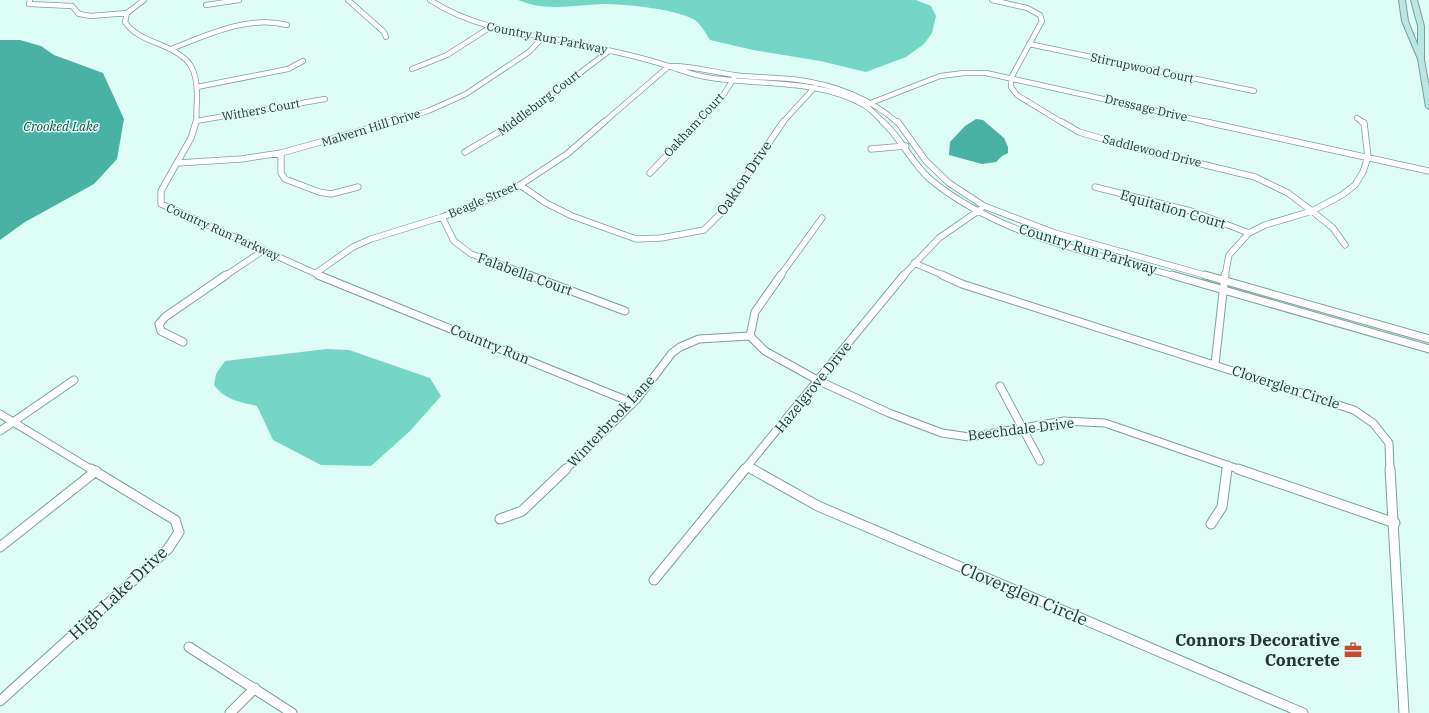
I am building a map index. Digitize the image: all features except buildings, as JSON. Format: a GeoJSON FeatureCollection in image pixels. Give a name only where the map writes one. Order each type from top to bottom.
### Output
{"type":"FeatureCollection","features":[{"type":"Feature","properties":{"kind":"main road"},"geometry":{"type":"LineString","coordinates":[[1402,0],[1405,21],[1421,60]]}},
{"type":"Feature","properties":{"kind":"main road"},"geometry":{"type":"LineString","coordinates":[[1414,0],[1421,26],[1421,60],[1429,107]]}},
{"type":"Feature","properties":{"kind":"street"},"geometry":{"type":"LineString","coordinates":[[30,0],[29,4],[38,6],[72,6],[79,14],[91,16],[127,13],[144,0]]}},
{"type":"Feature","properties":{"kind":"street"},"geometry":{"type":"LineString","coordinates":[[206,6],[239,0]]}},
{"type":"Feature","properties":{"kind":"street"},"geometry":{"type":"LineString","coordinates":[[348,0],[384,32],[386,37]]}},
{"type":"Feature","properties":{"kind":"street","name":"Country Run Parkway"},"geometry":{"type":"LineString","coordinates":[[430,0],[445,11],[465,21],[490,28],[516,34],[543,37],[609,51],[669,66],[681,72],[781,83],[823,91],[868,104],[890,127],[916,165],[931,180],[954,197],[1048,240],[1223,288],[1429,349]]}},
{"type":"Feature","properties":{"kind":"street"},"geometry":{"type":"LineString","coordinates":[[992,0],[1035,11],[1040,15],[1042,21],[1011,78]]}},
{"type":"Feature","properties":{"kind":"street"},"geometry":{"type":"LineString","coordinates":[[1010,4],[1014,0]]}},
{"type":"Feature","properties":{"kind":"street","name":"Country Run Parkway"},"geometry":{"type":"LineString","coordinates":[[127,13],[125,22],[130,30],[171,49],[187,61],[195,72],[197,87],[196,121],[191,138],[161,191],[161,204],[316,273],[346,288]]}},
{"type":"Feature","properties":{"kind":"street"},"geometry":{"type":"LineString","coordinates":[[171,49],[217,31],[235,27],[264,22],[280,22],[287,25]]}},
{"type":"Feature","properties":{"kind":"street"},"geometry":{"type":"LineString","coordinates":[[412,68],[447,55],[490,28]]}},
{"type":"Feature","properties":{"kind":"street","name":"Malvern Hill Drive"},"geometry":{"type":"LineString","coordinates":[[178,163],[248,159],[281,153],[307,147],[448,104],[466,94],[529,52],[543,37]]}},
{"type":"Feature","properties":{"kind":"street","name":"Stirrupwood Court"},"geometry":{"type":"LineString","coordinates":[[1029,44],[1254,91]]}},
{"type":"Feature","properties":{"kind":"street","name":"Middleburg Court"},"geometry":{"type":"LineString","coordinates":[[465,152],[506,129],[609,51]]}},
{"type":"Feature","properties":{"kind":"street"},"geometry":{"type":"LineString","coordinates":[[197,87],[288,69],[303,61]]}},
{"type":"Feature","properties":{"kind":"street","name":"Beagle Street"},"geometry":{"type":"LineString","coordinates":[[316,273],[353,247],[371,239],[442,217],[493,198],[520,185],[566,154],[669,66]]}},
{"type":"Feature","properties":{"kind":"street","name":"Dressage Drive"},"geometry":{"type":"LineString","coordinates":[[868,104],[940,76],[964,73],[986,73],[1429,171]]}},
{"type":"Feature","properties":{"kind":"street","name":"Country Run Parkway"},"geometry":{"type":"LineString","coordinates":[[734,78],[774,77],[817,84],[838,89],[868,104],[898,122],[926,161],[982,209],[1055,233],[1429,339]]}},
{"type":"Feature","properties":{"kind":"street","name":"Oakham Court"},"geometry":{"type":"LineString","coordinates":[[650,173],[722,97],[734,78]]}},
{"type":"Feature","properties":{"kind":"street","name":"Saddlewood Drive"},"geometry":{"type":"LineString","coordinates":[[1011,78],[1011,87],[1017,95],[1079,132],[1123,145],[1255,177],[1288,193],[1334,228],[1345,245]]}},
{"type":"Feature","properties":{"kind":"street","name":"Oakton Drive"},"geometry":{"type":"LineString","coordinates":[[520,185],[546,203],[572,216],[636,239],[661,238],[704,230],[723,211],[746,180],[767,143],[779,126],[817,84]]}},
{"type":"Feature","properties":{"kind":"street","name":"Withers Court"},"geometry":{"type":"LineString","coordinates":[[196,121],[325,99]]}},
{"type":"Feature","properties":{"kind":"street"},"geometry":{"type":"LineString","coordinates":[[1215,364],[1223,288],[1229,255],[1249,233],[1265,225],[1312,211],[1342,195],[1355,185],[1363,172],[1368,157],[1364,123],[1356,118]]}},
{"type":"Feature","properties":{"kind":"street"},"geometry":{"type":"LineString","coordinates":[[871,149],[914,145]]}},
{"type":"Feature","properties":{"kind":"street"},"geometry":{"type":"LineString","coordinates":[[281,153],[281,173],[285,179],[319,192],[331,194],[358,187]]}},
{"type":"Feature","properties":{"kind":"street","name":"Equitation Court"},"geometry":{"type":"LineString","coordinates":[[1095,186],[1191,211],[1249,233]]}},
{"type":"Feature","properties":{"kind":"street","name":"Hazelgrove Drive"},"geometry":{"type":"LineString","coordinates":[[654,580],[819,381],[914,263],[939,238],[982,209]]}},
{"type":"Feature","properties":{"kind":"street","name":"Falabella Court"},"geometry":{"type":"LineString","coordinates":[[442,217],[454,241],[471,254],[625,311]]}},
{"type":"Feature","properties":{"kind":"street"},"geometry":{"type":"LineString","coordinates":[[750,336],[752,322],[756,312],[822,218]]}},
{"type":"Feature","properties":{"kind":"street"},"geometry":{"type":"LineString","coordinates":[[183,342],[161,331],[159,324],[166,317],[264,250]]}},
{"type":"Feature","properties":{"kind":"street","name":"Cloverglen Circle"},"geometry":{"type":"LineString","coordinates":[[914,263],[962,284],[1343,405],[1361,412],[1379,427],[1389,444],[1395,524],[1404,713]]}},
{"type":"Feature","properties":{"kind":"street","name":"Country Run"},"geometry":{"type":"LineString","coordinates":[[346,288],[416,314],[633,403]]}},
{"type":"Feature","properties":{"kind":"street","name":"Beechdale Drive"},"geometry":{"type":"LineString","coordinates":[[750,336],[765,351],[819,381],[889,413],[942,433],[969,437],[1064,421],[1105,423],[1395,524]]}},
{"type":"Feature","properties":{"kind":"street","name":"Winterbrook Lane"},"geometry":{"type":"LineString","coordinates":[[500,519],[522,511],[532,502],[633,403],[672,353],[688,342],[699,339],[750,336]]}},
{"type":"Feature","properties":{"kind":"street"},"geometry":{"type":"LineString","coordinates":[[0,431],[74,380]]}},
{"type":"Feature","properties":{"kind":"street"},"geometry":{"type":"LineString","coordinates":[[1000,386],[1040,461]]}},
{"type":"Feature","properties":{"kind":"street","name":"High Lake Drive"},"geometry":{"type":"LineString","coordinates":[[0,414],[96,471],[174,520],[179,532],[168,549],[0,701]]}},
{"type":"Feature","properties":{"kind":"street"},"geometry":{"type":"LineString","coordinates":[[1211,524],[1222,507],[1228,465]]}},
{"type":"Feature","properties":{"kind":"street","name":"Cloverglen Circle"},"geometry":{"type":"LineString","coordinates":[[748,467],[818,506],[1303,713]]}},
{"type":"Feature","properties":{"kind":"street"},"geometry":{"type":"LineString","coordinates":[[0,547],[96,471]]}},
{"type":"Feature","properties":{"kind":"street"},"geometry":{"type":"LineString","coordinates":[[189,647],[292,713]]}},
{"type":"Feature","properties":{"kind":"street"},"geometry":{"type":"LineString","coordinates":[[230,713],[255,688]]}},
{"type":"Feature","properties":{"kind":"shaded area"},"geometry":{"type":"Polygon","coordinates":[[[518,0],[916,0],[931,6],[936,16],[932,33],[924,44],[906,57],[866,72],[820,61],[753,50],[710,40],[703,28],[696,21],[685,15],[674,12],[612,4],[549,7],[528,4],[518,0]]]}},
{"type":"Feature","properties":{"kind":"shaded area"},"geometry":{"type":"Polygon","coordinates":[[[327,349],[349,350],[430,378],[441,396],[410,431],[371,466],[321,465],[273,440],[257,406],[239,402],[228,397],[214,385],[216,374],[225,361],[327,349]]]}},
{"type":"Feature","properties":{"kind":"water","name":"Crooked Lake"},"geometry":{"type":"Polygon","coordinates":[[[0,40],[20,40],[41,46],[54,55],[103,73],[124,119],[117,159],[94,184],[25,222],[0,240],[0,40]]]}},
{"type":"Feature","properties":{"kind":"water"},"geometry":{"type":"Polygon","coordinates":[[[976,119],[983,120],[1004,138],[1008,147],[1008,153],[996,162],[982,164],[949,155],[950,142],[965,126],[976,119]]]}},
{"type":"Feature","properties":{"kind":"place","name":"Connors Decorative Concrete"},"geometry":{"type":"Point","coordinates":[1353,650]}}]}
